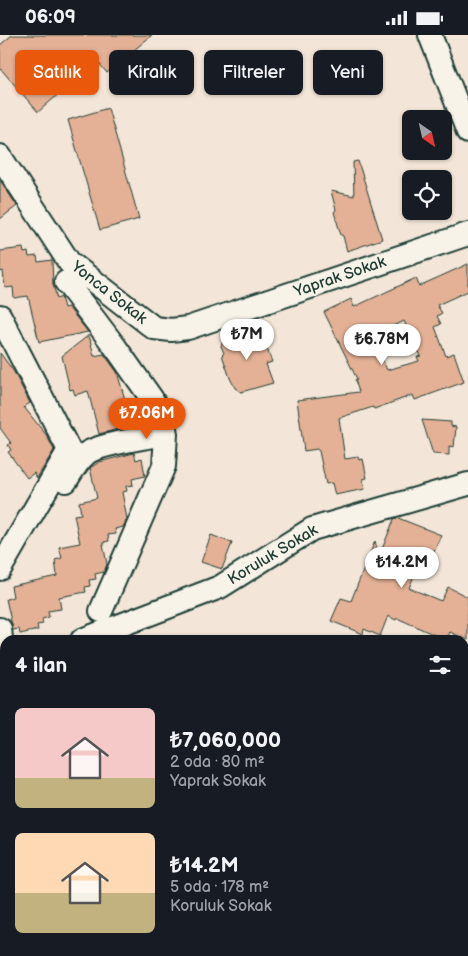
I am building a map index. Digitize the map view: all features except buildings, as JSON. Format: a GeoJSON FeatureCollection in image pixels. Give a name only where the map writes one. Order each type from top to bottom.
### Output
{"type":"FeatureCollection","features":[{"type":"Feature","properties":{"kind":"street"},"geometry":{"type":"LineString","coordinates":[[430,35],[468,132]]}},
{"type":"Feature","properties":{"kind":"street","name":"Yonca Sokak"},"geometry":{"type":"LineString","coordinates":[[0,156],[69,262],[154,328]]}},
{"type":"Feature","properties":{"kind":"street","name":"Yaprak Sokak"},"geometry":{"type":"LineString","coordinates":[[154,328],[171,331],[188,328],[468,234]]}},
{"type":"Feature","properties":{"kind":"street"},"geometry":{"type":"LineString","coordinates":[[66,282],[152,399],[163,420],[166,434],[164,465],[101,611]]}},
{"type":"Feature","properties":{"kind":"street"},"geometry":{"type":"LineString","coordinates":[[0,316],[69,450],[0,569]]}},
{"type":"Feature","properties":{"kind":"street"},"geometry":{"type":"LineString","coordinates":[[24,527],[41,517],[80,459],[89,452],[112,445],[166,434]]}},
{"type":"Feature","properties":{"kind":"street","name":"Koruluk Sokak"},"geometry":{"type":"LineString","coordinates":[[95,635],[220,587],[312,529],[468,484]]}}]}
